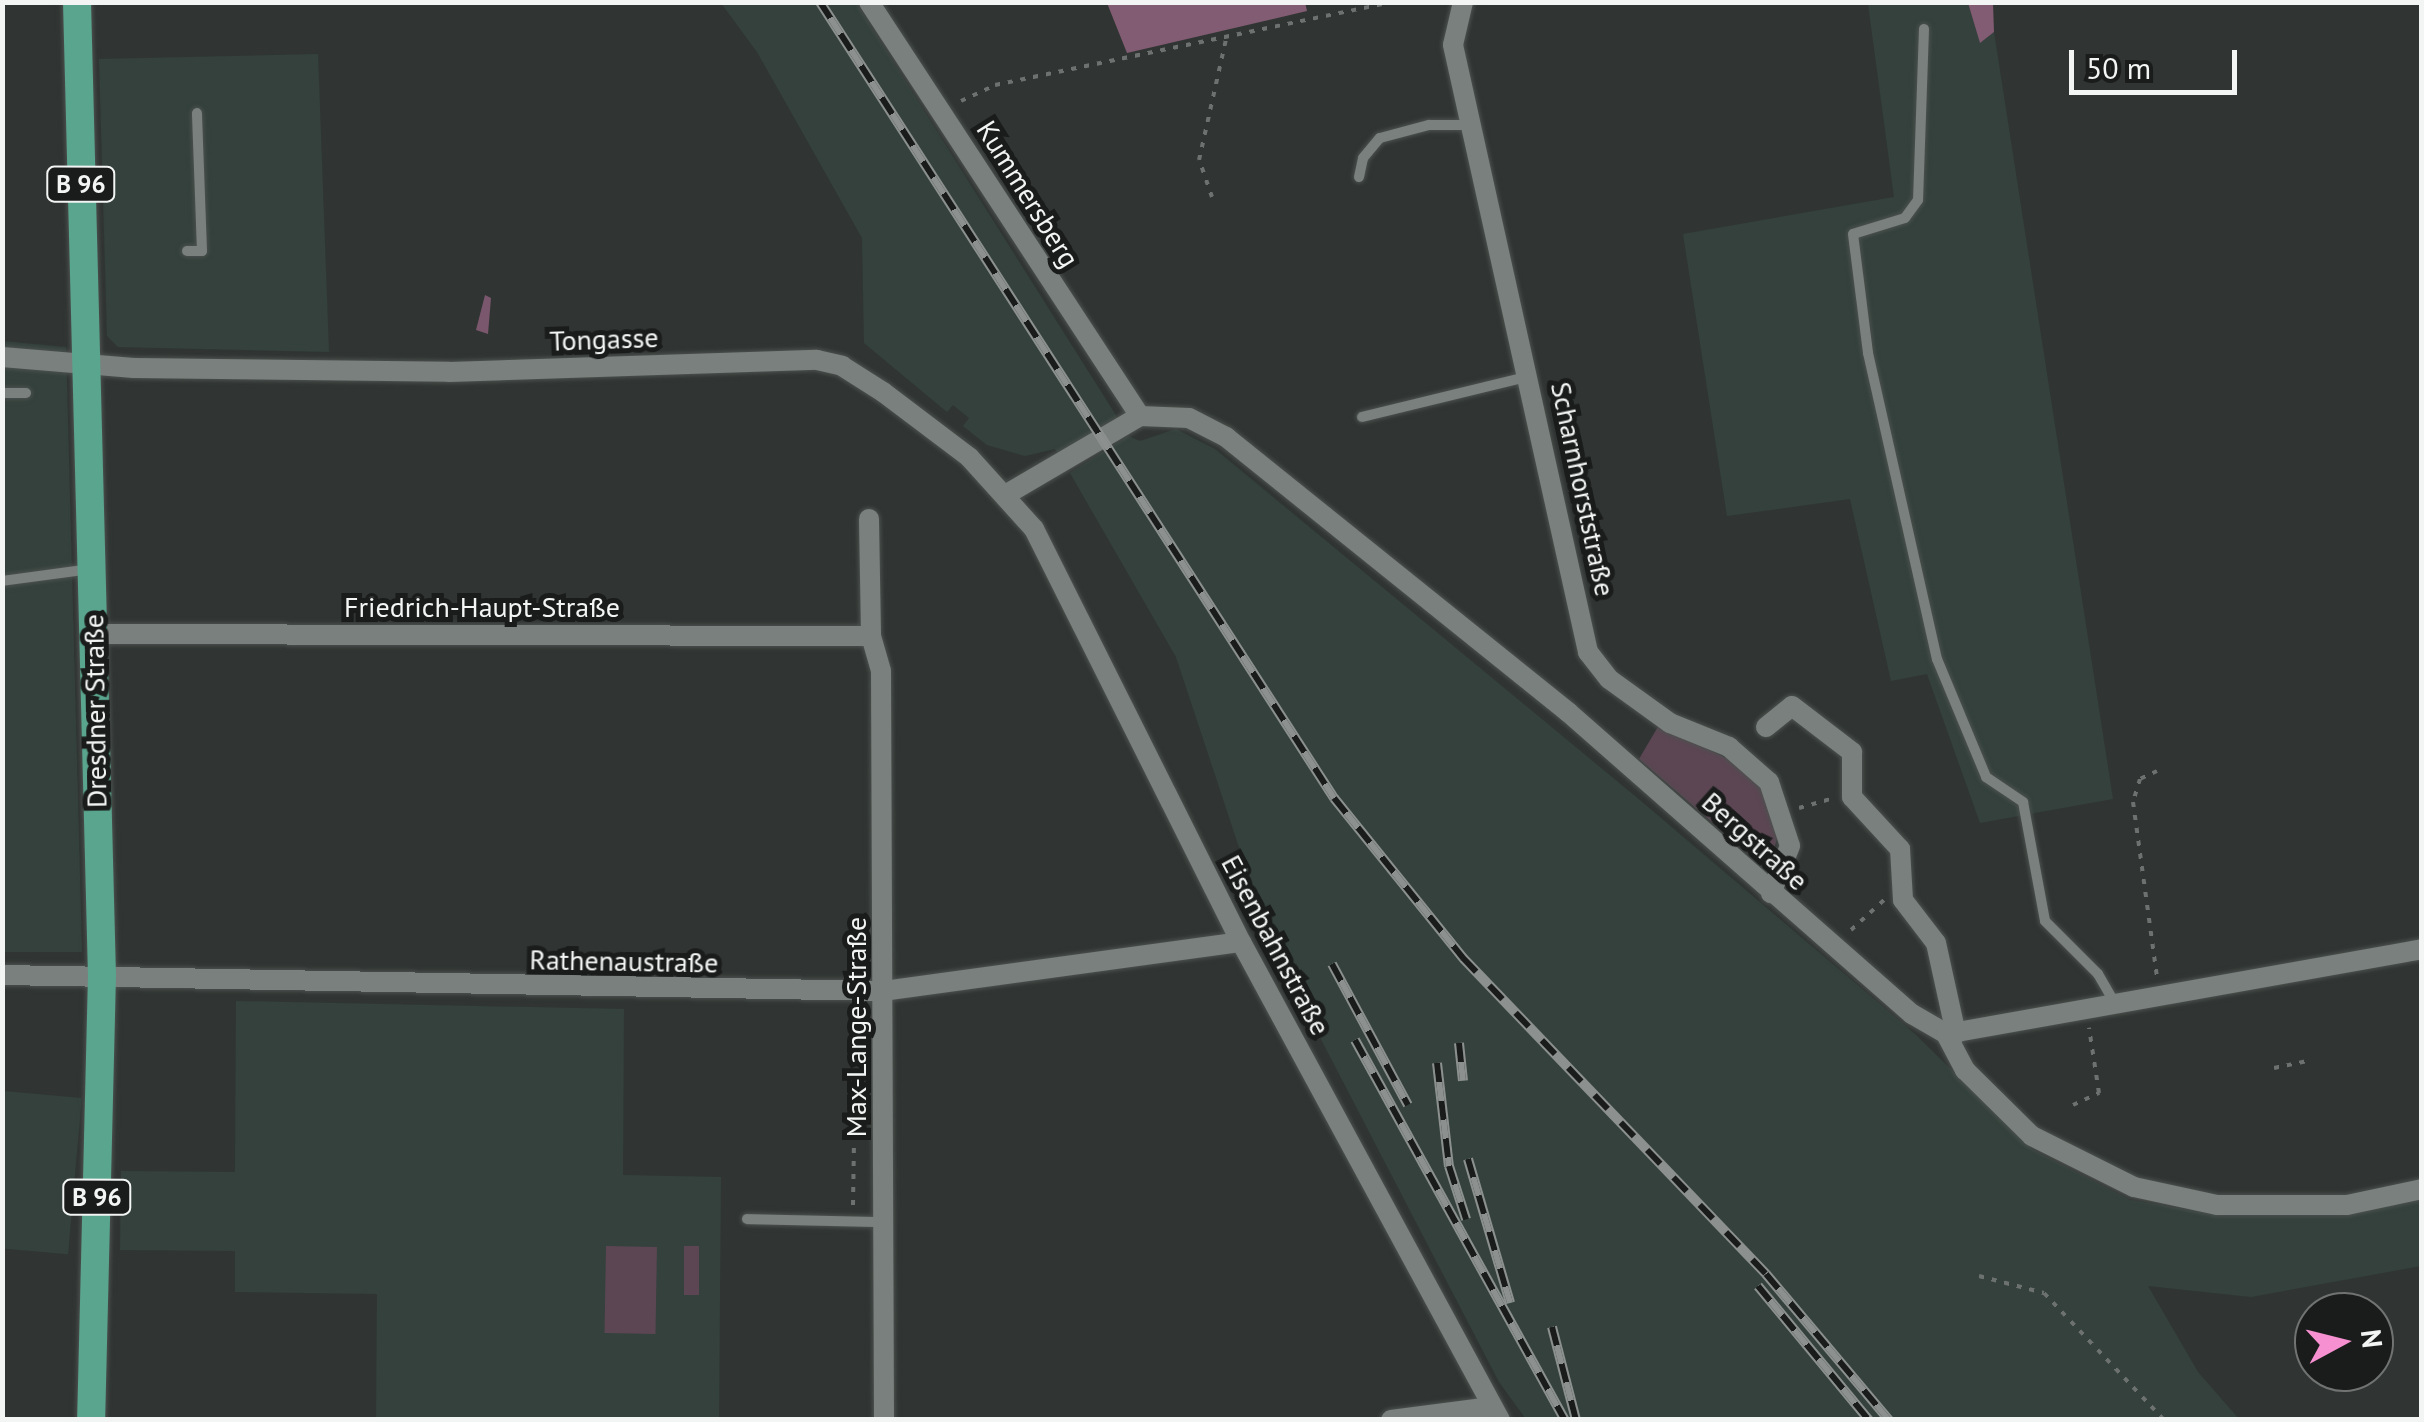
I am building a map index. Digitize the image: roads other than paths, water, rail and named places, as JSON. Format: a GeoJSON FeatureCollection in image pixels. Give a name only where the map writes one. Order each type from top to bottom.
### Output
{"type":"FeatureCollection","features":[{"type":"Feature","properties":{"kind":"main road","name":"Dresdner Straße"},"geometry":{"type":"LineString","coordinates":[[76,2],[102,975],[91,1420]]}},
{"type":"Feature","properties":{"kind":"street","name":"Kummersberg"},"geometry":{"type":"LineString","coordinates":[[869,2],[1140,416]]}},
{"type":"Feature","properties":{"kind":"street","name":"Scharnhorststraße"},"geometry":{"type":"LineString","coordinates":[[1463,2],[1454,45],[1531,376],[1588,652],[1609,679],[1670,723],[1729,747],[1769,782],[1790,846],[1772,893]]}},
{"type":"Feature","properties":{"kind":"street","name":"Tongasse"},"geometry":{"type":"LineString","coordinates":[[2,356],[86,365],[449,372],[817,360],[842,366],[883,392],[1007,494]]}},
{"type":"Feature","properties":{"kind":"street"},"geometry":{"type":"LineString","coordinates":[[1007,494],[1140,416]]}},
{"type":"Feature","properties":{"kind":"street","name":"Bergstraße"},"geometry":{"type":"LineString","coordinates":[[1140,416],[1189,418],[1226,437],[1568,712],[1912,1014],[1951,1034]]}},
{"type":"Feature","properties":{"kind":"street","name":"Eisenbahnstraße"},"geometry":{"type":"LineString","coordinates":[[1007,494],[1034,529],[1241,942],[1495,1413]]}},
{"type":"Feature","properties":{"kind":"street","name":"Max-Lange-Straße"},"geometry":{"type":"LineString","coordinates":[[869,519],[871,636],[881,671],[884,1420]]}},
{"type":"Feature","properties":{"kind":"street","name":"Friedrich-Haupt-Straße"},"geometry":{"type":"LineString","coordinates":[[93,634],[871,636]]}},
{"type":"Feature","properties":{"kind":"street"},"geometry":{"type":"LineString","coordinates":[[1766,728],[1792,706],[1852,752],[1852,796],[1900,849],[1903,900],[1936,943],[1951,1034],[1965,1070],[2032,1136],[2134,1187],[2218,1206],[2346,1205],[2422,1189]]}},
{"type":"Feature","properties":{"kind":"street","name":"Rathenaustraße"},"geometry":{"type":"LineString","coordinates":[[2,975],[884,992],[1241,942]]}},
{"type":"Feature","properties":{"kind":"street"},"geometry":{"type":"LineString","coordinates":[[1951,1034],[2119,1008],[2422,950]]}},
{"type":"Feature","properties":{"kind":"street"},"geometry":{"type":"LineString","coordinates":[[1392,1420],[1495,1413]]}},
{"type":"Feature","properties":{"kind":"lane"},"geometry":{"type":"LineString","coordinates":[[1924,29],[1918,200],[1905,218],[1853,234],[1868,353],[1937,659],[1986,777],[2023,802],[2045,922],[2098,974],[2119,1008]]}},
{"type":"Feature","properties":{"kind":"lane"},"geometry":{"type":"LineString","coordinates":[[187,252],[202,251],[196,113]]}},
{"type":"Feature","properties":{"kind":"lane"},"geometry":{"type":"LineString","coordinates":[[1358,177],[1363,158],[1380,138],[1429,125],[1471,126]]}},
{"type":"Feature","properties":{"kind":"lane"},"geometry":{"type":"LineString","coordinates":[[1362,417],[1531,376]]}},
{"type":"Feature","properties":{"kind":"lane"},"geometry":{"type":"LineString","coordinates":[[2,392],[26,393]]}},
{"type":"Feature","properties":{"kind":"lane"},"geometry":{"type":"LineString","coordinates":[[2,581],[91,569]]}},
{"type":"Feature","properties":{"kind":"lane"},"geometry":{"type":"LineString","coordinates":[[747,1219],[884,1222]]}},
{"type":"Feature","properties":{"kind":"railway"},"geometry":{"type":"LineString","coordinates":[[820,2],[1334,798],[1463,958],[1766,1274],[1889,1420]]}},
{"type":"Feature","properties":{"kind":"railway"},"geometry":{"type":"LineString","coordinates":[[1332,964],[1408,1105]]}},
{"type":"Feature","properties":{"kind":"railway"},"geometry":{"type":"LineString","coordinates":[[1355,1040],[1565,1420]]}},
{"type":"Feature","properties":{"kind":"railway"},"geometry":{"type":"LineString","coordinates":[[1459,1043],[1463,1081]]}},
{"type":"Feature","properties":{"kind":"railway"},"geometry":{"type":"LineString","coordinates":[[1437,1063],[1449,1166],[1466,1219]]}},
{"type":"Feature","properties":{"kind":"railway"},"geometry":{"type":"LineString","coordinates":[[1468,1159],[1510,1303]]}},
{"type":"Feature","properties":{"kind":"railway"},"geometry":{"type":"LineString","coordinates":[[1758,1286],[1869,1420]]}},
{"type":"Feature","properties":{"kind":"railway"},"geometry":{"type":"LineString","coordinates":[[1552,1327],[1576,1420]]}}]}
